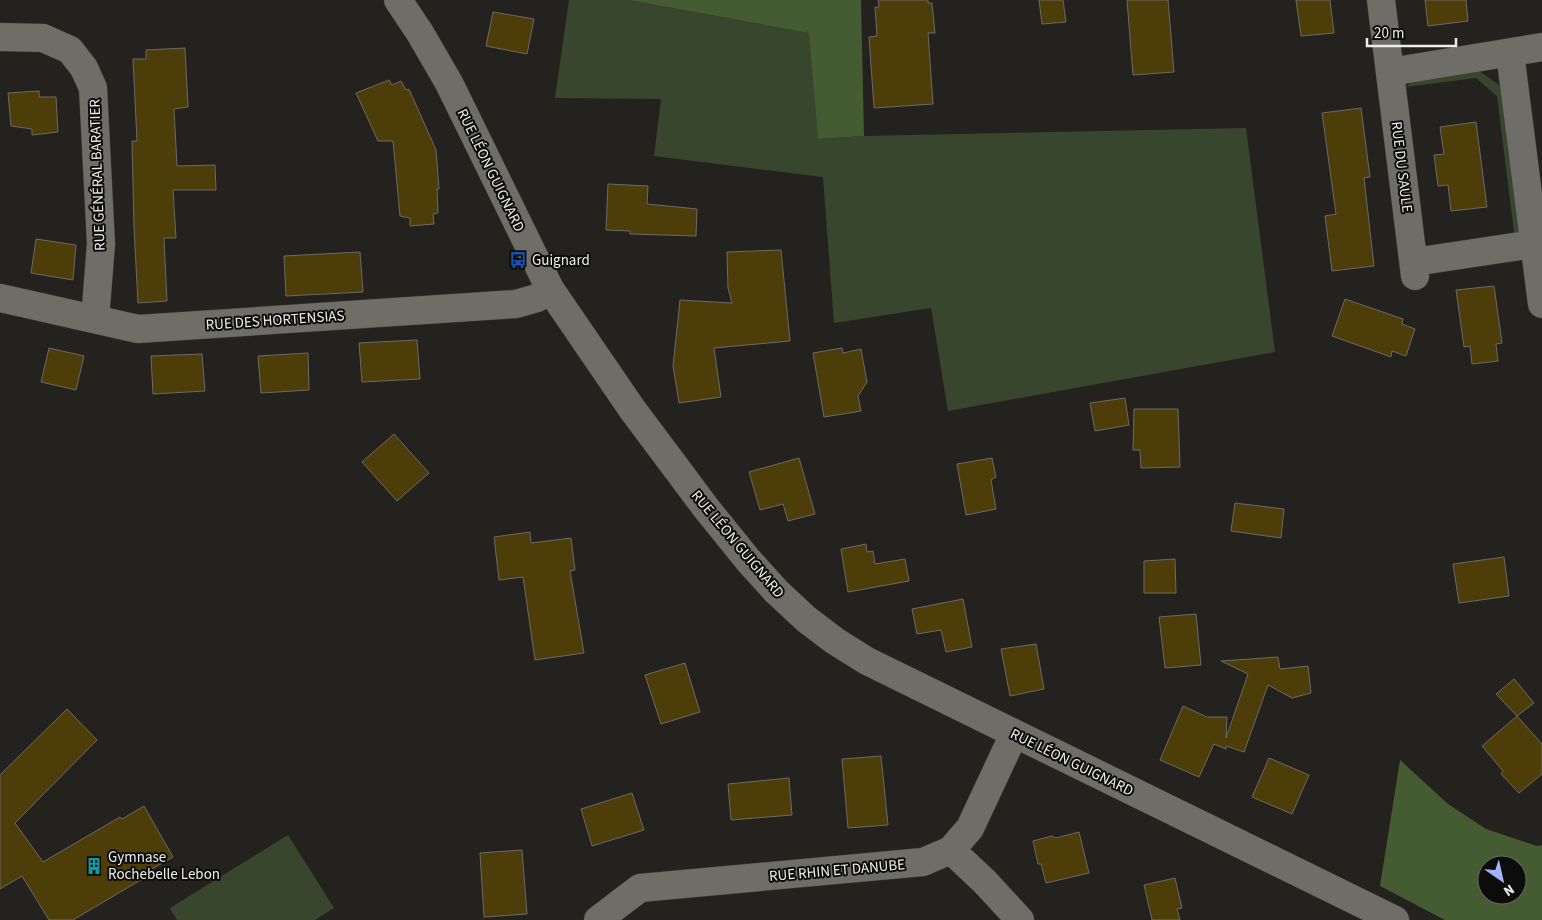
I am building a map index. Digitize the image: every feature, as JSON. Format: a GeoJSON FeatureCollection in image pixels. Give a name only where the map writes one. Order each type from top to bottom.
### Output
{"type":"FeatureCollection","features":[{"type":"Feature","properties":{"kind":"street","name":"RUE LÉON GUIGNARD"},"geometry":{"type":"LineString","coordinates":[[398,0],[450,83],[550,289],[590,350],[666,456],[748,560],[776,591],[806,619],[835,641],[867,661],[1395,920]]}},
{"type":"Feature","properties":{"kind":"street","name":"RUE DU SAULE"},"geometry":{"type":"LineString","coordinates":[[1381,0],[1415,269],[1534,244]]}},
{"type":"Feature","properties":{"kind":"street","name":"RUE GÉNÉRAL BARATIER"},"geometry":{"type":"LineString","coordinates":[[0,37],[43,38],[70,50],[84,68],[93,88],[101,244],[95,319]]}},
{"type":"Feature","properties":{"kind":"street"},"geometry":{"type":"LineString","coordinates":[[1390,72],[1542,47]]}},
{"type":"Feature","properties":{"kind":"street"},"geometry":{"type":"LineString","coordinates":[[1510,53],[1542,304]]}},
{"type":"Feature","properties":{"kind":"street","name":"RUE DES HORTENSIAS"},"geometry":{"type":"LineString","coordinates":[[0,298],[138,329],[516,304],[537,298],[550,289]]}},
{"type":"Feature","properties":{"kind":"street","name":"RUE RHIN ET DANUBE"},"geometry":{"type":"LineString","coordinates":[[598,920],[640,888],[923,862],[951,850],[970,828],[1014,734]]}},
{"type":"Feature","properties":{"kind":"street"},"geometry":{"type":"LineString","coordinates":[[951,850],[985,882],[1020,920]]}},
{"type":"Feature","properties":{"kind":"green space"},"geometry":{"type":"Polygon","coordinates":[[[569,0],[628,0],[810,33],[818,139],[864,136],[1246,128],[1275,352],[948,411],[931,308],[834,323],[823,177],[654,156],[661,99],[555,98],[569,0]]]}},
{"type":"Feature","properties":{"kind":"green space"},"geometry":{"type":"Polygon","coordinates":[[[628,0],[861,0],[864,136],[818,139],[809,33],[628,0]]]}},
{"type":"Feature","properties":{"kind":"green space"},"geometry":{"type":"Polygon","coordinates":[[[1476,69],[1498,84],[1502,90],[1523,236],[1515,240],[1497,96],[1476,78],[1406,87],[1414,80],[1476,69]]]}},
{"type":"Feature","properties":{"kind":"green space"},"geometry":{"type":"Polygon","coordinates":[[[1400,760],[1448,804],[1486,829],[1537,846],[1542,845],[1542,920],[1445,920],[1380,886],[1400,760]]]}},
{"type":"Feature","properties":{"kind":"green space"},"geometry":{"type":"Polygon","coordinates":[[[288,835],[334,908],[315,920],[177,920],[170,908],[288,835]]]}},
{"type":"Feature","properties":{"kind":"building"},"geometry":{"type":"Polygon","coordinates":[[[878,0],[928,0],[928,3],[932,3],[935,33],[928,33],[933,104],[874,108],[869,37],[877,36],[875,7],[879,7],[878,0]]]}},
{"type":"Feature","properties":{"kind":"building"},"geometry":{"type":"Polygon","coordinates":[[[1039,0],[1063,0],[1066,22],[1042,24],[1039,0]]]}},
{"type":"Feature","properties":{"kind":"building"},"geometry":{"type":"Polygon","coordinates":[[[1127,0],[1168,0],[1174,72],[1133,75],[1127,0]]]}},
{"type":"Feature","properties":{"kind":"building"},"geometry":{"type":"Polygon","coordinates":[[[1296,0],[1330,0],[1334,33],[1301,36],[1296,0]]]}},
{"type":"Feature","properties":{"kind":"building"},"geometry":{"type":"Polygon","coordinates":[[[1425,0],[1466,0],[1468,21],[1428,26],[1425,0]]]}},
{"type":"Feature","properties":{"kind":"building"},"geometry":{"type":"Polygon","coordinates":[[[493,12],[534,19],[527,54],[486,46],[493,12]]]}},
{"type":"Feature","properties":{"kind":"building"},"geometry":{"type":"Polygon","coordinates":[[[185,48],[188,107],[174,109],[177,166],[215,165],[216,190],[173,190],[176,238],[164,238],[167,301],[138,303],[132,141],[137,141],[133,59],[146,59],[146,50],[185,48]]]}},
{"type":"Feature","properties":{"kind":"building"},"geometry":{"type":"Polygon","coordinates":[[[389,80],[392,85],[401,81],[406,90],[409,89],[436,150],[439,189],[437,189],[438,213],[433,214],[434,224],[410,226],[410,218],[400,216],[393,141],[378,141],[356,93],[389,80]]]}},
{"type":"Feature","properties":{"kind":"building"},"geometry":{"type":"Polygon","coordinates":[[[39,91],[39,97],[56,97],[58,132],[32,135],[32,129],[11,126],[8,93],[39,91]]]}},
{"type":"Feature","properties":{"kind":"building"},"geometry":{"type":"Polygon","coordinates":[[[1361,108],[1370,177],[1364,178],[1374,266],[1332,271],[1325,216],[1336,214],[1322,113],[1361,108]]]}},
{"type":"Feature","properties":{"kind":"building"},"geometry":{"type":"Polygon","coordinates":[[[1476,122],[1487,207],[1451,211],[1448,185],[1438,186],[1434,155],[1444,154],[1440,127],[1476,122]]]}},
{"type":"Feature","properties":{"kind":"building"},"geometry":{"type":"Polygon","coordinates":[[[608,184],[648,186],[647,204],[697,209],[696,236],[630,234],[630,231],[606,230],[608,184]]]}},
{"type":"Feature","properties":{"kind":"building"},"geometry":{"type":"Polygon","coordinates":[[[36,239],[76,245],[73,280],[31,273],[36,239]]]}},
{"type":"Feature","properties":{"kind":"building"},"geometry":{"type":"Polygon","coordinates":[[[781,250],[790,341],[714,348],[721,397],[679,403],[673,366],[680,300],[732,303],[728,288],[727,252],[781,250]]]}},
{"type":"Feature","properties":{"kind":"building"},"geometry":{"type":"Polygon","coordinates":[[[360,252],[363,292],[286,296],[284,256],[360,252]]]}},
{"type":"Feature","properties":{"kind":"building"},"geometry":{"type":"Polygon","coordinates":[[[1494,286],[1502,343],[1496,344],[1498,361],[1472,364],[1470,346],[1464,347],[1456,290],[1494,286]]]}},
{"type":"Feature","properties":{"kind":"building"},"geometry":{"type":"Polygon","coordinates":[[[1345,299],[1403,319],[1402,324],[1415,329],[1406,356],[1392,351],[1391,357],[1332,336],[1345,299]]]}},
{"type":"Feature","properties":{"kind":"building"},"geometry":{"type":"Polygon","coordinates":[[[417,340],[420,379],[362,382],[359,343],[417,340]]]}},
{"type":"Feature","properties":{"kind":"building"},"geometry":{"type":"Polygon","coordinates":[[[49,348],[84,356],[76,390],[41,382],[49,348]]]}},
{"type":"Feature","properties":{"kind":"building"},"geometry":{"type":"Polygon","coordinates":[[[842,348],[843,353],[861,349],[867,382],[858,396],[861,411],[824,417],[813,353],[842,348]]]}},
{"type":"Feature","properties":{"kind":"building"},"geometry":{"type":"Polygon","coordinates":[[[308,353],[309,390],[261,393],[258,356],[308,353]]]}},
{"type":"Feature","properties":{"kind":"building"},"geometry":{"type":"Polygon","coordinates":[[[202,354],[205,391],[153,394],[151,356],[202,354]]]}},
{"type":"Feature","properties":{"kind":"building"},"geometry":{"type":"Polygon","coordinates":[[[1125,398],[1129,425],[1095,431],[1090,403],[1125,398]]]}},
{"type":"Feature","properties":{"kind":"building"},"geometry":{"type":"Polygon","coordinates":[[[1134,409],[1178,409],[1180,467],[1141,468],[1140,450],[1133,450],[1134,409]]]}},
{"type":"Feature","properties":{"kind":"building"},"geometry":{"type":"Polygon","coordinates":[[[394,434],[429,473],[397,501],[362,462],[394,434]]]}},
{"type":"Feature","properties":{"kind":"building"},"geometry":{"type":"Polygon","coordinates":[[[799,458],[815,514],[788,521],[783,504],[760,510],[749,472],[799,458]]]}},
{"type":"Feature","properties":{"kind":"building"},"geometry":{"type":"Polygon","coordinates":[[[992,458],[996,477],[991,480],[996,509],[966,515],[957,464],[992,458]]]}},
{"type":"Feature","properties":{"kind":"building"},"geometry":{"type":"Polygon","coordinates":[[[1235,503],[1284,509],[1281,538],[1231,531],[1235,503]]]}},
{"type":"Feature","properties":{"kind":"building"},"geometry":{"type":"Polygon","coordinates":[[[530,532],[531,543],[571,538],[575,570],[570,571],[584,653],[535,660],[523,577],[499,580],[494,537],[530,532]]]}},
{"type":"Feature","properties":{"kind":"building"},"geometry":{"type":"Polygon","coordinates":[[[866,544],[867,552],[873,551],[875,564],[905,559],[909,581],[848,592],[841,549],[866,544]]]}},
{"type":"Feature","properties":{"kind":"building"},"geometry":{"type":"Polygon","coordinates":[[[1504,557],[1509,596],[1459,603],[1453,564],[1504,557]]]}},
{"type":"Feature","properties":{"kind":"building"},"geometry":{"type":"Polygon","coordinates":[[[1175,559],[1176,593],[1144,593],[1144,561],[1175,559]]]}},
{"type":"Feature","properties":{"kind":"building"},"geometry":{"type":"Polygon","coordinates":[[[963,599],[972,647],[946,652],[941,630],[917,634],[912,609],[963,599]]]}},
{"type":"Feature","properties":{"kind":"building"},"geometry":{"type":"Polygon","coordinates":[[[1196,614],[1201,665],[1165,668],[1159,617],[1196,614]]]}},
{"type":"Feature","properties":{"kind":"building"},"geometry":{"type":"Polygon","coordinates":[[[1036,644],[1044,689],[1010,696],[1001,649],[1036,644]]]}},
{"type":"Feature","properties":{"kind":"building"},"geometry":{"type":"Polygon","coordinates":[[[1278,657],[1280,669],[1308,666],[1311,693],[1292,698],[1268,685],[1244,752],[1226,746],[1226,749],[1214,744],[1199,777],[1160,760],[1183,706],[1207,717],[1227,717],[1226,738],[1248,674],[1221,661],[1278,657]]]}},
{"type":"Feature","properties":{"kind":"building"},"geometry":{"type":"Polygon","coordinates":[[[685,663],[700,712],[661,724],[645,675],[685,663]]]}},
{"type":"Feature","properties":{"kind":"building"},"geometry":{"type":"Polygon","coordinates":[[[1514,679],[1534,703],[1517,716],[1496,694],[1514,679]]]}},
{"type":"Feature","properties":{"kind":"building"},"geometry":{"type":"Polygon","coordinates":[[[67,709],[97,740],[15,823],[43,862],[120,817],[122,819],[144,806],[173,857],[152,869],[154,872],[73,920],[49,920],[22,876],[0,889],[0,775],[67,709]]]}},
{"type":"Feature","properties":{"kind":"building"},"geometry":{"type":"Polygon","coordinates":[[[1517,716],[1542,744],[1542,774],[1519,793],[1501,774],[1503,771],[1482,746],[1517,716]]]}},
{"type":"Feature","properties":{"kind":"building"},"geometry":{"type":"Polygon","coordinates":[[[881,756],[888,825],[848,828],[842,759],[881,756]]]}},
{"type":"Feature","properties":{"kind":"building"},"geometry":{"type":"Polygon","coordinates":[[[1269,758],[1309,775],[1292,814],[1252,797],[1269,758]]]}},
{"type":"Feature","properties":{"kind":"building"},"geometry":{"type":"Polygon","coordinates":[[[789,778],[792,815],[731,820],[728,784],[789,778]]]}},
{"type":"Feature","properties":{"kind":"building"},"geometry":{"type":"Polygon","coordinates":[[[632,793],[644,830],[592,846],[581,809],[632,793]]]}},
{"type":"Feature","properties":{"kind":"building"},"geometry":{"type":"Polygon","coordinates":[[[1079,832],[1089,873],[1046,883],[1041,864],[1038,864],[1033,841],[1079,832]]]}},
{"type":"Feature","properties":{"kind":"building"},"geometry":{"type":"Polygon","coordinates":[[[522,850],[527,914],[484,917],[480,853],[522,850]]]}},
{"type":"Feature","properties":{"kind":"building"},"geometry":{"type":"Polygon","coordinates":[[[1175,878],[1182,908],[1177,909],[1180,920],[1152,920],[1144,885],[1175,878]]]}},
{"type":"Feature","properties":{"kind":"place","name":"Guignard"},"geometry":{"type":"Point","coordinates":[518,260]}},
{"type":"Feature","properties":{"kind":"place","name":"Gymnase Rochebelle Lebon"},"geometry":{"type":"Point","coordinates":[94,866]}}]}
